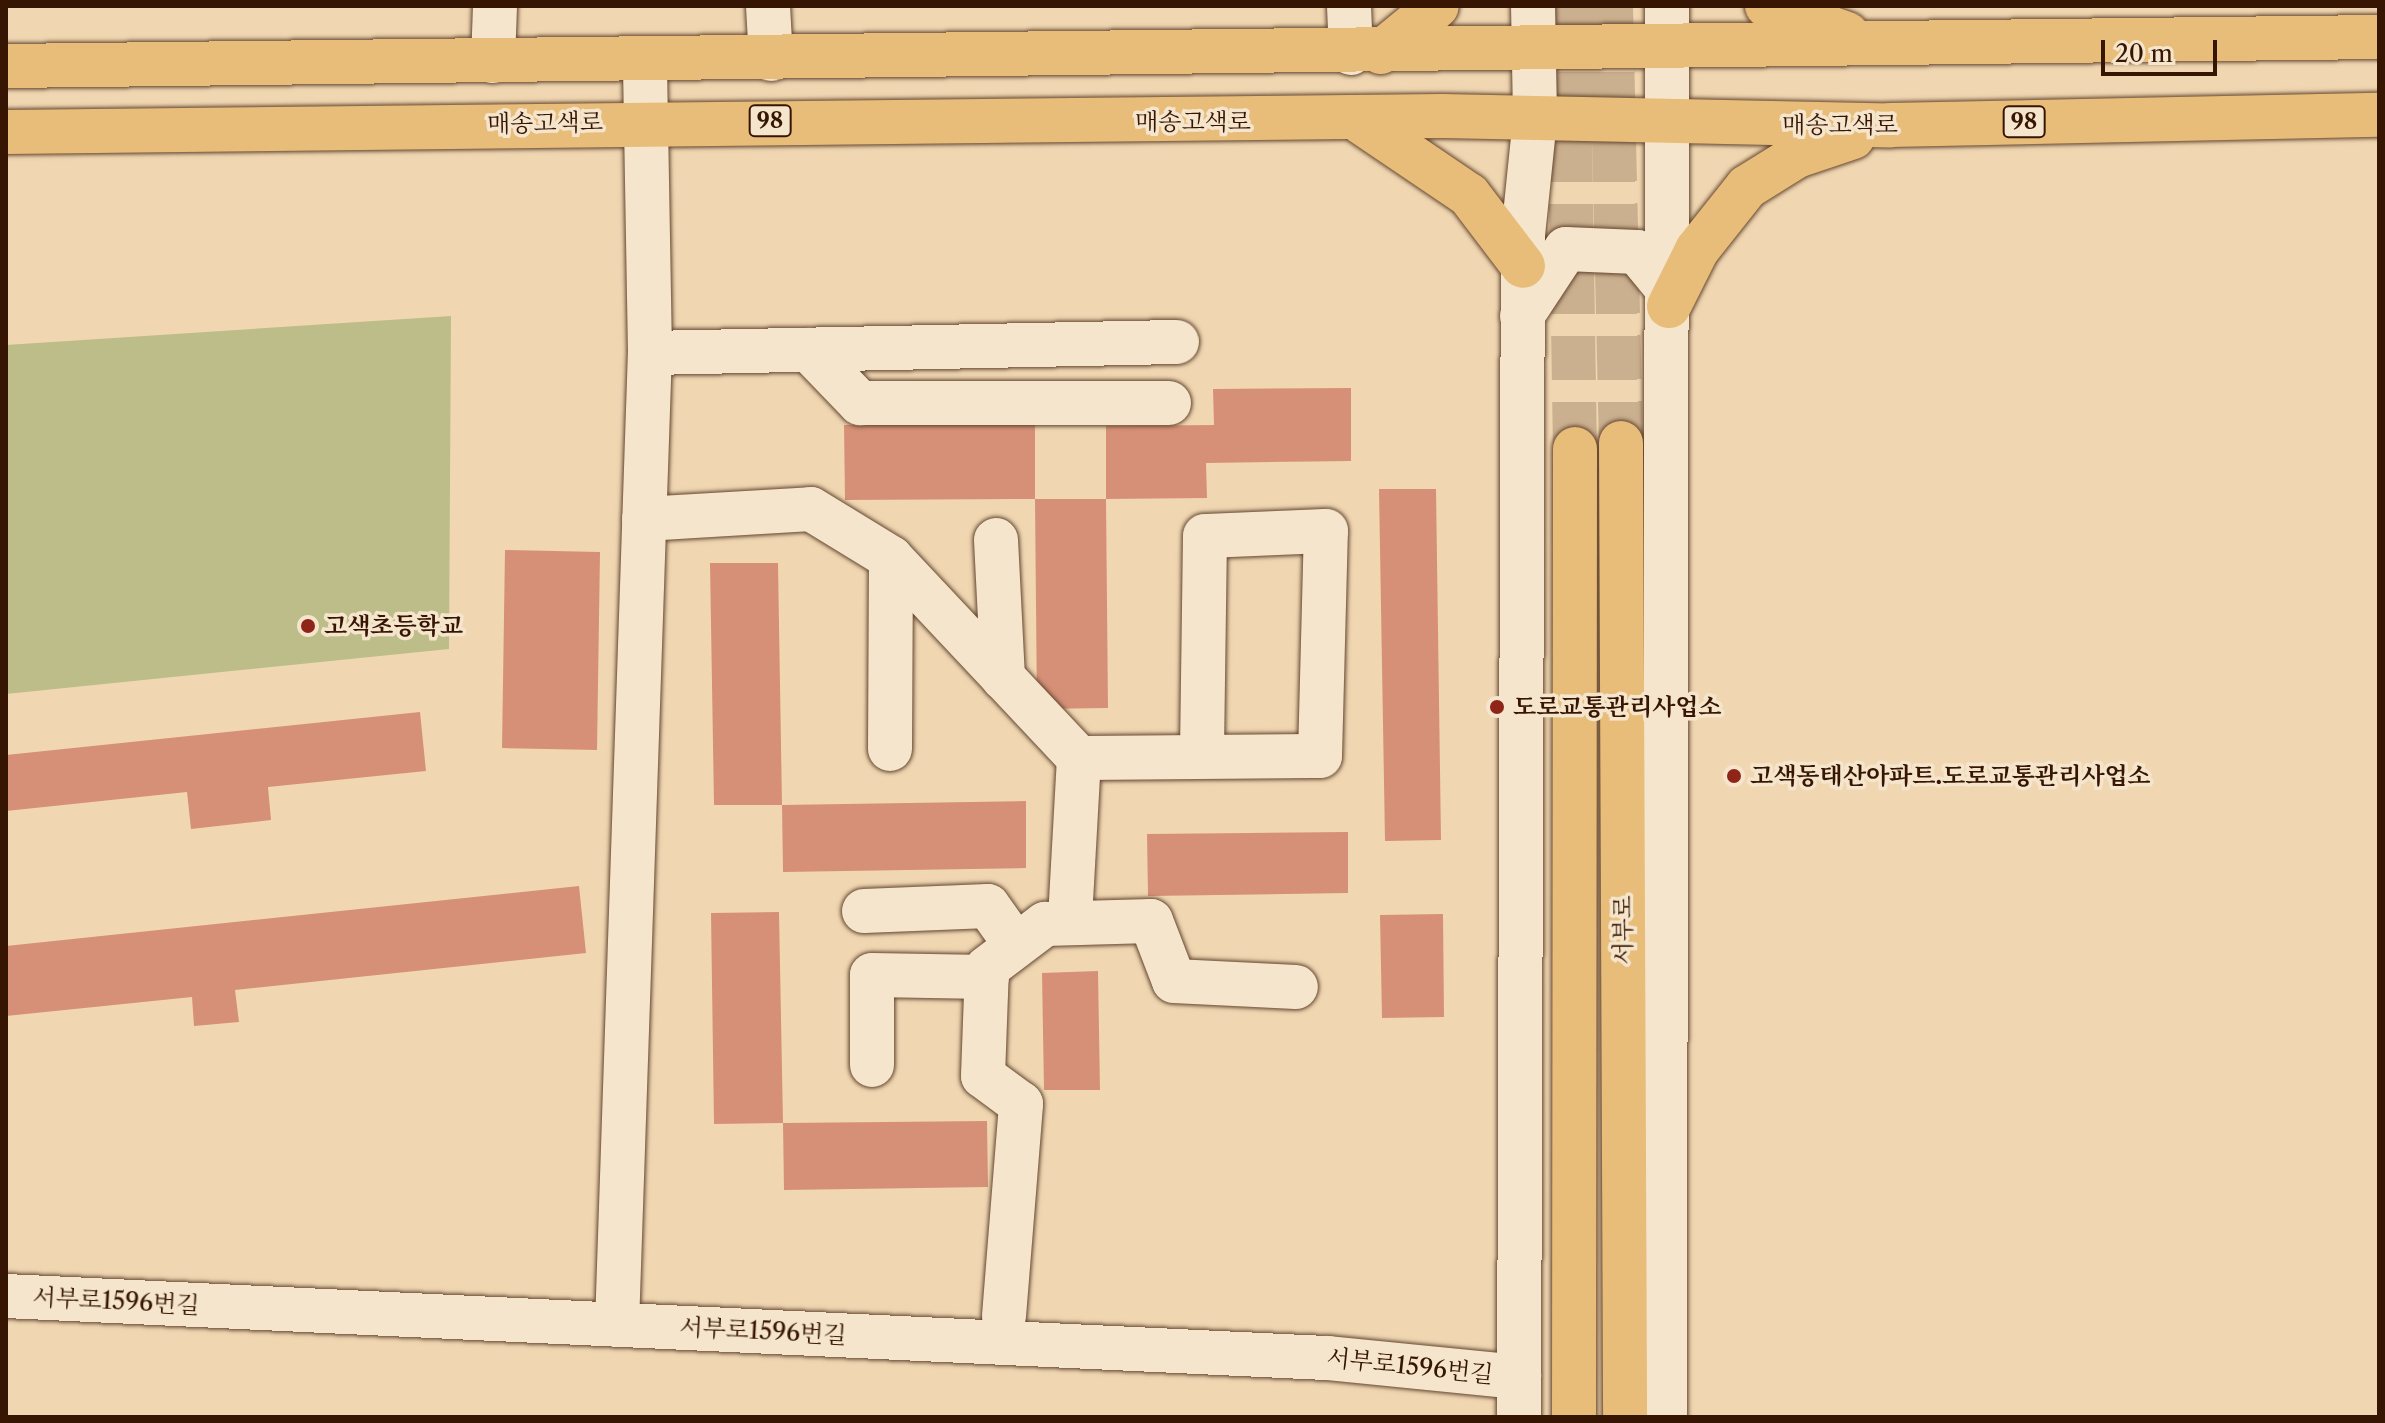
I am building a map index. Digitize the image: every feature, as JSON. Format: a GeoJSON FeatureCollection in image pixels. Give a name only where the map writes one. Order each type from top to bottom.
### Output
{"type":"FeatureCollection","features":[{"type":"Feature","properties":{"kind":"main road"},"geometry":{"type":"LineString","coordinates":[[1366,53],[1437,6]]}},
{"type":"Feature","properties":{"kind":"main road"},"geometry":{"type":"LineString","coordinates":[[1767,6],[1884,46]]}},
{"type":"Feature","properties":{"kind":"main road"},"geometry":{"type":"LineString","coordinates":[[6,66],[1366,53],[1534,27],[1668,26],[1884,46],[2379,37]]}},
{"type":"Feature","properties":{"kind":"main road","name":"매송고색로"},"geometry":{"type":"LineString","coordinates":[[6,132],[644,122],[1361,122],[1535,118],[1669,124],[1890,125],[2379,115]]}},
{"type":"Feature","properties":{"kind":"main road"},"geometry":{"type":"LineString","coordinates":[[1361,122],[1469,195],[1523,266]]}},
{"type":"Feature","properties":{"kind":"main road"},"geometry":{"type":"LineString","coordinates":[[1669,299],[1697,250],[1747,187],[1797,156],[1890,125]]}},
{"type":"Feature","properties":{"kind":"main road","name":"서부로"},"geometry":{"type":"LineString","coordinates":[[1621,443],[1625,1417]]}},
{"type":"Feature","properties":{"kind":"main road"},"geometry":{"type":"LineString","coordinates":[[1574,1417],[1575,449]]}},
{"type":"Feature","properties":{"kind":"street"},"geometry":{"type":"LineString","coordinates":[[493,61],[495,6]]}},
{"type":"Feature","properties":{"kind":"street"},"geometry":{"type":"LineString","coordinates":[[768,6],[771,59]]}},
{"type":"Feature","properties":{"kind":"street"},"geometry":{"type":"LineString","coordinates":[[1349,6],[1366,53]]}},
{"type":"Feature","properties":{"kind":"street"},"geometry":{"type":"LineString","coordinates":[[1665,1417],[1668,26]]}},
{"type":"Feature","properties":{"kind":"street"},"geometry":{"type":"LineString","coordinates":[[1519,1397],[1522,316],[1535,118],[1534,27]]}},
{"type":"Feature","properties":{"kind":"street"},"geometry":{"type":"LineString","coordinates":[[617,1325],[650,353],[645,59]]}},
{"type":"Feature","properties":{"kind":"street"},"geometry":{"type":"LineString","coordinates":[[1522,316],[1566,249],[1637,252],[1669,299]]}},
{"type":"Feature","properties":{"kind":"street"},"geometry":{"type":"LineString","coordinates":[[650,353],[1177,342]]}},
{"type":"Feature","properties":{"kind":"street"},"geometry":{"type":"LineString","coordinates":[[809,350],[860,403],[1169,403]]}},
{"type":"Feature","properties":{"kind":"street"},"geometry":{"type":"LineString","coordinates":[[644,519],[811,509],[891,558],[1079,758],[1070,921]]}},
{"type":"Feature","properties":{"kind":"street"},"geometry":{"type":"LineString","coordinates":[[1079,758],[1320,756],[1326,531],[1205,536],[1202,756]]}},
{"type":"Feature","properties":{"kind":"street"},"geometry":{"type":"LineString","coordinates":[[996,540],[1003,678]]}},
{"type":"Feature","properties":{"kind":"street"},"geometry":{"type":"LineString","coordinates":[[890,749],[891,558]]}},
{"type":"Feature","properties":{"kind":"street"},"geometry":{"type":"LineString","coordinates":[[864,911],[988,906],[1015,944]]}},
{"type":"Feature","properties":{"kind":"street"},"geometry":{"type":"LineString","coordinates":[[1004,1316],[1021,1104],[983,1076],[987,968],[1045,924],[1151,921],[1174,981],[1296,987]]}},
{"type":"Feature","properties":{"kind":"street"},"geometry":{"type":"LineString","coordinates":[[872,1065],[872,975],[987,977]]}},
{"type":"Feature","properties":{"kind":"street","name":"서부로1596번길"},"geometry":{"type":"LineString","coordinates":[[6,1296],[1328,1358],[1519,1397]]}},
{"type":"Feature","properties":{"kind":"green space"},"geometry":{"type":"Polygon","coordinates":[[[451,316],[449,649],[6,694],[6,345],[451,316]]]}},
{"type":"Feature","properties":{"kind":"building"},"geometry":{"type":"Polygon","coordinates":[[[1351,388],[1351,461],[1206,463],[1207,498],[1106,499],[1106,426],[1214,425],[1213,389],[1351,388]]]}},
{"type":"Feature","properties":{"kind":"building"},"geometry":{"type":"Polygon","coordinates":[[[1035,423],[1035,499],[845,500],[844,425],[1035,423]]]}},
{"type":"Feature","properties":{"kind":"building"},"geometry":{"type":"Polygon","coordinates":[[[1379,489],[1436,489],[1441,840],[1385,841],[1379,489]]]}},
{"type":"Feature","properties":{"kind":"building"},"geometry":{"type":"Polygon","coordinates":[[[1035,499],[1106,499],[1108,708],[1037,709],[1035,499]]]}},
{"type":"Feature","properties":{"kind":"building"},"geometry":{"type":"Polygon","coordinates":[[[505,550],[600,552],[597,750],[502,748],[505,550]]]}},
{"type":"Feature","properties":{"kind":"building"},"geometry":{"type":"Polygon","coordinates":[[[710,563],[778,563],[782,805],[714,805],[710,563]]]}},
{"type":"Feature","properties":{"kind":"building"},"geometry":{"type":"Polygon","coordinates":[[[420,712],[426,771],[268,787],[271,820],[191,829],[187,792],[6,811],[6,755],[420,712]]]}},
{"type":"Feature","properties":{"kind":"building"},"geometry":{"type":"Polygon","coordinates":[[[1026,801],[1026,868],[783,872],[782,805],[1026,801]]]}},
{"type":"Feature","properties":{"kind":"building"},"geometry":{"type":"Polygon","coordinates":[[[1348,832],[1348,893],[1148,896],[1147,834],[1348,832]]]}},
{"type":"Feature","properties":{"kind":"building"},"geometry":{"type":"Polygon","coordinates":[[[579,886],[586,953],[235,990],[239,1022],[194,1026],[192,997],[6,1016],[6,946],[579,886]]]}},
{"type":"Feature","properties":{"kind":"building"},"geometry":{"type":"Polygon","coordinates":[[[779,912],[783,1123],[714,1124],[711,913],[779,912]]]}},
{"type":"Feature","properties":{"kind":"building"},"geometry":{"type":"Polygon","coordinates":[[[1443,914],[1444,1017],[1382,1018],[1380,915],[1443,914]]]}},
{"type":"Feature","properties":{"kind":"building"},"geometry":{"type":"Polygon","coordinates":[[[1098,971],[1100,1090],[1044,1090],[1042,973],[1098,971]]]}},
{"type":"Feature","properties":{"kind":"building"},"geometry":{"type":"Polygon","coordinates":[[[987,1121],[988,1187],[784,1190],[783,1123],[987,1121]]]}},
{"type":"Feature","properties":{"kind":"tunnel"},"geometry":{"type":"LineString","coordinates":[[1568,6],[1575,449]]}},
{"type":"Feature","properties":{"kind":"tunnel"},"geometry":{"type":"LineString","coordinates":[[1611,6],[1621,443]]}},
{"type":"Feature","properties":{"kind":"place","name":"고색초등학교"},"geometry":{"type":"Point","coordinates":[308,626]}},
{"type":"Feature","properties":{"kind":"place","name":"도로교통관리사업소"},"geometry":{"type":"Point","coordinates":[1497,707]}},
{"type":"Feature","properties":{"kind":"place","name":"고색동태산아파트.도로교통관리사업소"},"geometry":{"type":"Point","coordinates":[1734,776]}}]}
